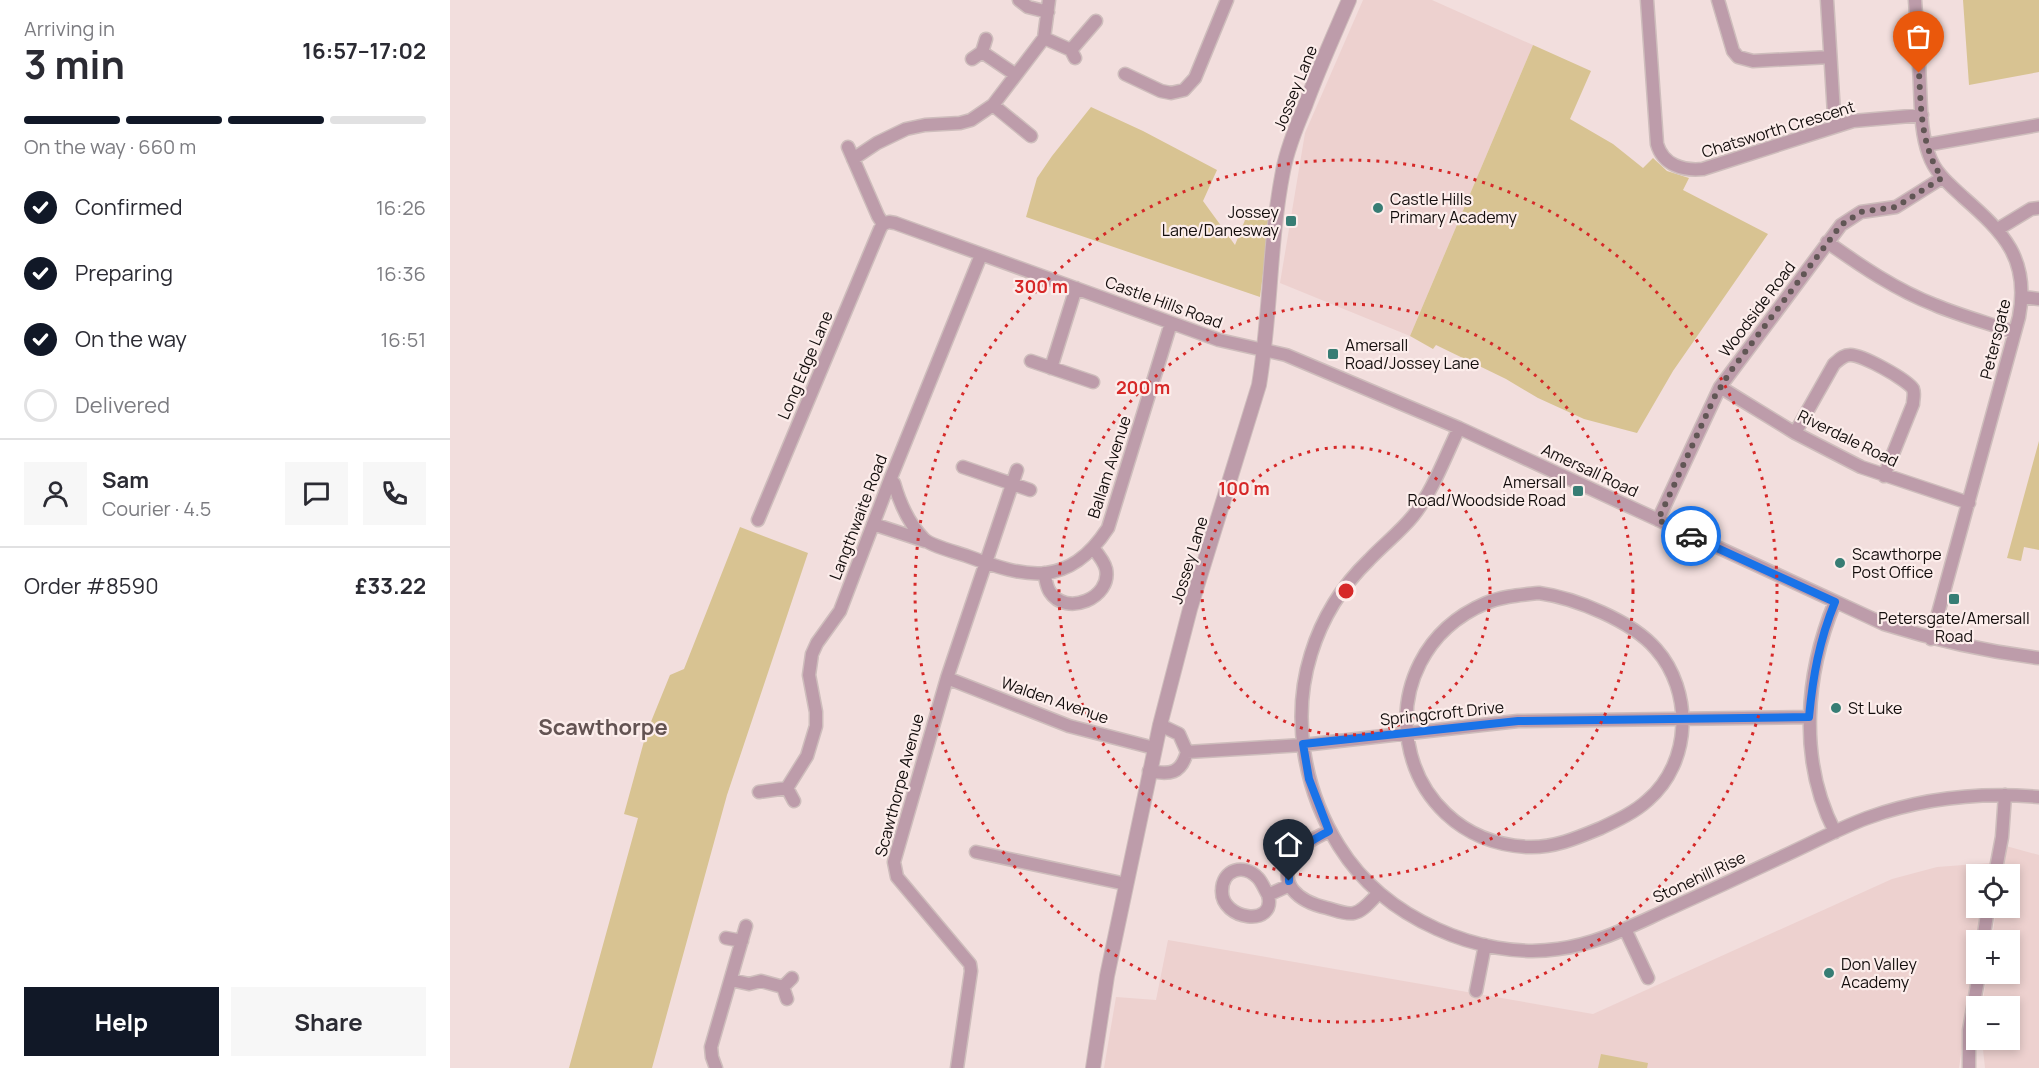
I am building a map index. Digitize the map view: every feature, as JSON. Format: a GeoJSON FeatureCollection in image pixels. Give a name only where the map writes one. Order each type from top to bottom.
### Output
{"type":"FeatureCollection","features":[{"type":"Feature","properties":{"kind":"street"},"geometry":{"type":"LineString","coordinates":[[853,159],[877,143],[906,129],[971,120],[993,105],[1044,38],[1048,6],[1028,7],[1019,0]]}},
{"type":"Feature","properties":{"kind":"street"},"geometry":{"type":"LineString","coordinates":[[1125,74],[1161,91],[1171,93],[1185,90],[1195,78],[1227,0]]}},
{"type":"Feature","properties":{"kind":"street","name":"Jossey Lane"},"geometry":{"type":"LineString","coordinates":[[1093,1068],[1107,976],[1154,748],[1190,609],[1259,386],[1265,349],[1283,169],[1317,75],[1349,0]]}},
{"type":"Feature","properties":{"kind":"street","name":"Chatsworth Crescent"},"geometry":{"type":"LineString","coordinates":[[1647,0],[1657,144],[1659,152],[1677,167],[1690,171],[1703,169],[1853,121],[1922,115]]}},
{"type":"Feature","properties":{"kind":"street"},"geometry":{"type":"LineString","coordinates":[[1718,0],[1733,51],[1738,57],[1753,61],[1830,57]]}},
{"type":"Feature","properties":{"kind":"street"},"geometry":{"type":"LineString","coordinates":[[1827,0],[1834,114],[1837,126]]}},
{"type":"Feature","properties":{"kind":"street","name":"Petersgate"},"geometry":{"type":"LineString","coordinates":[[1915,0],[1926,145],[1942,178],[1998,229],[2009,245],[2022,281],[2023,297],[1931,639]]}},
{"type":"Feature","properties":{"kind":"street"},"geometry":{"type":"LineString","coordinates":[[1044,38],[1073,54],[1096,21]]}},
{"type":"Feature","properties":{"kind":"street"},"geometry":{"type":"LineString","coordinates":[[986,39],[977,55],[1016,75]]}},
{"type":"Feature","properties":{"kind":"street"},"geometry":{"type":"LineString","coordinates":[[993,105],[1031,136]]}},
{"type":"Feature","properties":{"kind":"street"},"geometry":{"type":"LineString","coordinates":[[1926,145],[2039,125]]}},
{"type":"Feature","properties":{"kind":"street"},"geometry":{"type":"LineString","coordinates":[[848,147],[883,224]]}},
{"type":"Feature","properties":{"kind":"street","name":"Woodside Road"},"geometry":{"type":"LineString","coordinates":[[1658,520],[1720,387],[1841,225],[1861,212],[1896,207],[1942,178]]}},
{"type":"Feature","properties":{"kind":"street"},"geometry":{"type":"LineString","coordinates":[[1998,229],[2031,209],[2039,208]]}},
{"type":"Feature","properties":{"kind":"street","name":"Castle Hills Road"},"geometry":{"type":"LineString","coordinates":[[883,224],[895,223],[1219,340],[1265,349]]}},
{"type":"Feature","properties":{"kind":"street","name":"Long Edge Lane"},"geometry":{"type":"LineString","coordinates":[[758,520],[883,224]]}},
{"type":"Feature","properties":{"kind":"street"},"geometry":{"type":"LineString","coordinates":[[1827,242],[1863,266],[1935,306],[2014,332]]}},
{"type":"Feature","properties":{"kind":"street","name":"Langthwaite Road"},"geometry":{"type":"LineString","coordinates":[[787,788],[807,756],[816,726],[816,711],[809,675],[812,654],[817,643],[840,611],[981,255]]}},
{"type":"Feature","properties":{"kind":"street"},"geometry":{"type":"LineString","coordinates":[[1051,368],[1076,288]]}},
{"type":"Feature","properties":{"kind":"street"},"geometry":{"type":"LineString","coordinates":[[2023,297],[2039,298]]}},
{"type":"Feature","properties":{"kind":"street","name":"Ballam Avenue"},"geometry":{"type":"LineString","coordinates":[[873,524],[1009,571],[1027,574],[1056,571],[1084,557],[1108,528],[1112,518],[1171,323]]}},
{"type":"Feature","properties":{"kind":"street","name":"Amersall Road"},"geometry":{"type":"LineString","coordinates":[[1265,349],[1286,355],[1459,428],[1884,624],[1931,639],[1990,652],[2039,658]]}},
{"type":"Feature","properties":{"kind":"street"},"geometry":{"type":"LineString","coordinates":[[1795,433],[1834,364],[1846,356],[1858,356],[1904,380],[1914,395],[1913,404],[1884,476]]}},
{"type":"Feature","properties":{"kind":"street"},"geometry":{"type":"LineString","coordinates":[[1030,361],[1093,382]]}},
{"type":"Feature","properties":{"kind":"street","name":"Riverdale Road"},"geometry":{"type":"LineString","coordinates":[[1720,387],[1795,433],[1861,467],[1969,503]]}},
{"type":"Feature","properties":{"kind":"street","name":"Stonehill Rise"},"geometry":{"type":"LineString","coordinates":[[1459,428],[1422,504],[1411,519],[1356,573],[1331,608],[1311,655],[1305,679],[1301,722],[1303,744],[1309,779],[1329,831],[1345,856],[1379,893],[1407,914],[1465,940],[1510,950],[1555,950],[1577,946],[1625,929],[1865,819],[1906,806],[1955,798],[2005,795],[2039,797]]}},
{"type":"Feature","properties":{"kind":"street"},"geometry":{"type":"LineString","coordinates":[[963,467],[1030,490]]}},
{"type":"Feature","properties":{"kind":"street","name":"Scawthorpe Avenue"},"geometry":{"type":"LineString","coordinates":[[957,1068],[971,971],[970,964],[897,877],[894,862],[946,678],[1017,470]]}},
{"type":"Feature","properties":{"kind":"street"},"geometry":{"type":"LineString","coordinates":[[890,480],[894,483],[902,509],[925,541]]}},
{"type":"Feature","properties":{"kind":"street"},"geometry":{"type":"LineString","coordinates":[[1044,573],[1050,591],[1059,600],[1071,604],[1086,602],[1097,594],[1106,579],[1105,565],[1093,548]]}},
{"type":"Feature","properties":{"kind":"street"},"geometry":{"type":"LineString","coordinates":[[1539,593],[1572,601],[1641,634],[1656,648],[1667,663],[1681,697],[1683,719],[1677,758],[1668,776],[1649,800],[1624,817],[1581,837],[1563,843],[1529,847],[1481,836],[1466,828],[1440,807],[1417,774],[1408,749],[1406,704],[1409,689],[1422,658],[1441,633],[1462,616],[1486,603],[1502,597],[1539,593]]}},
{"type":"Feature","properties":{"kind":"street"},"geometry":{"type":"LineString","coordinates":[[1834,832],[1821,799],[1809,736],[1809,717],[1816,659],[1835,602]]}},
{"type":"Feature","properties":{"kind":"street","name":"Walden Avenue"},"geometry":{"type":"LineString","coordinates":[[946,678],[1069,726],[1154,748]]}},
{"type":"Feature","properties":{"kind":"street","name":"Springcroft Drive"},"geometry":{"type":"LineString","coordinates":[[1187,752],[1303,744],[1518,721],[1809,717]]}},
{"type":"Feature","properties":{"kind":"street"},"geometry":{"type":"LineString","coordinates":[[1149,771],[1166,774],[1174,772],[1180,768],[1187,752],[1179,734],[1160,725]]}},
{"type":"Feature","properties":{"kind":"street"},"geometry":{"type":"LineString","coordinates":[[759,792],[787,788],[794,801]]}},
{"type":"Feature","properties":{"kind":"street"},"geometry":{"type":"LineString","coordinates":[[1997,864],[2002,837],[2005,795]]}},
{"type":"Feature","properties":{"kind":"street"},"geometry":{"type":"LineString","coordinates":[[1329,831],[1305,844],[1295,854],[1288,871],[1290,885],[1296,895],[1314,905],[1351,914],[1361,910],[1379,893]]}},
{"type":"Feature","properties":{"kind":"street"},"geometry":{"type":"LineString","coordinates":[[976,852],[1126,884]]}},
{"type":"Feature","properties":{"kind":"street"},"geometry":{"type":"LineString","coordinates":[[1268,895],[1290,885]]}},
{"type":"Feature","properties":{"kind":"street"},"geometry":{"type":"LineString","coordinates":[[716,1068],[711,1047],[746,926]]}},
{"type":"Feature","properties":{"kind":"street"},"geometry":{"type":"LineString","coordinates":[[1625,929],[1648,978]]}},
{"type":"Feature","properties":{"kind":"street"},"geometry":{"type":"LineString","coordinates":[[726,938],[742,941]]}},
{"type":"Feature","properties":{"kind":"street"},"geometry":{"type":"LineString","coordinates":[[1476,991],[1485,945]]}},
{"type":"Feature","properties":{"kind":"street"},"geometry":{"type":"LineString","coordinates":[[731,980],[749,984],[761,981],[785,993],[792,978]]}},
{"type":"Feature","properties":{"kind":"street"},"geometry":{"type":"LineString","coordinates":[[1969,1068],[1969,1030],[1976,984]]}},
{"type":"Feature","properties":{"kind":"shaded area","name":"Castle Hills Primary Academy"},"geometry":{"type":"Polygon","coordinates":[[[1363,0],[1432,0],[1533,45],[1410,336],[1280,283],[1305,133],[1363,0]]]}},
{"type":"Feature","properties":{"kind":"shaded area"},"geometry":{"type":"Polygon","coordinates":[[[1963,0],[2039,0],[2039,72],[1969,85],[1963,0]]]}},
{"type":"Feature","properties":{"kind":"shaded area"},"geometry":{"type":"Polygon","coordinates":[[[1533,45],[1591,71],[1570,119],[1613,144],[1643,168],[1653,158],[1667,171],[1689,178],[1683,190],[1768,234],[1673,371],[1637,433],[1584,419],[1436,345],[1433,349],[1410,336],[1533,45]]]}},
{"type":"Feature","properties":{"kind":"shaded area"},"geometry":{"type":"Polygon","coordinates":[[[1091,107],[1217,170],[1203,201],[1235,245],[1245,220],[1270,220],[1260,297],[1026,217],[1037,178],[1091,107]]]}},
{"type":"Feature","properties":{"kind":"shaded area"},"geometry":{"type":"Polygon","coordinates":[[[2039,441],[2039,550],[2024,547],[2021,561],[2007,558],[2039,441]]]}},
{"type":"Feature","properties":{"kind":"shaded area"},"geometry":{"type":"Polygon","coordinates":[[[740,527],[808,553],[727,795],[652,1068],[569,1068],[638,818],[624,814],[646,734],[670,675],[684,669],[740,527]]]}},
{"type":"Feature","properties":{"kind":"shaded area"},"geometry":{"type":"Polygon","coordinates":[[[2006,846],[2039,855],[2039,1068],[1985,1068],[1983,1050],[2020,1050],[2020,996],[1984,996],[1985,984],[2020,984],[2020,930],[1993,930],[1995,918],[2020,918],[2020,864],[2003,864],[2006,846]]]}},
{"type":"Feature","properties":{"kind":"shaded area","name":"Don Valley Academy"},"geometry":{"type":"Polygon","coordinates":[[[1966,865],[1966,918],[1982,918],[1980,930],[1966,930],[1966,984],[1972,984],[1970,996],[1966,996],[1966,1021],[1959,1068],[1104,1068],[1116,997],[1156,1000],[1168,940],[1593,1014],[1892,879],[1937,867],[1966,865]]]}},
{"type":"Feature","properties":{"kind":"shaded area"},"geometry":{"type":"Polygon","coordinates":[[[1601,1054],[1648,1063],[1647,1068],[1598,1068],[1601,1054]]]}},
{"type":"Feature","properties":{"kind":"way so far"},"geometry":{"type":"LineString","coordinates":[[1691,536],[1658,520],[1715,396],[1730,372],[1841,225],[1861,212],[1896,207],[1907,202],[1942,178],[1934,167],[1926,145],[1919,73]]}},
{"type":"Feature","properties":{"kind":"place","name":"Castle Hills Primary Academy"},"geometry":{"type":"Point","coordinates":[1378,208]}},
{"type":"Feature","properties":{"kind":"place","name":"Jossey Lane/Danesway"},"geometry":{"type":"Point","coordinates":[1291,221]}},
{"type":"Feature","properties":{"kind":"place","name":"Amersall Road/Jossey Lane"},"geometry":{"type":"Point","coordinates":[1333,354]}},
{"type":"Feature","properties":{"kind":"place","name":"Amersall Road/Woodside Road"},"geometry":{"type":"Point","coordinates":[1578,491]}},
{"type":"Feature","properties":{"kind":"place","name":"Scawthorpe Post Office"},"geometry":{"type":"Point","coordinates":[1840,563]}},
{"type":"Feature","properties":{"kind":"place","name":"Petersgate/Amersall Road"},"geometry":{"type":"Point","coordinates":[1954,599]}},
{"type":"Feature","properties":{"kind":"place","name":"St Luke"},"geometry":{"type":"Point","coordinates":[1836,708]}},
{"type":"Feature","properties":{"kind":"place","name":"Don Valley Academy"},"geometry":{"type":"Point","coordinates":[1829,973]}},
{"type":"Feature","properties":{"kind":"district","name":"Scawthorpe"},"geometry":{"type":"Point","coordinates":[603,727]}},
{"type":"Feature","properties":{"kind":"route"},"geometry":{"type":"LineString","coordinates":[[1289,881],[1288,871],[1299,849],[1329,831],[1309,779],[1303,744],[1518,721],[1809,717],[1816,659],[1835,602],[1691,536]]}}]}
